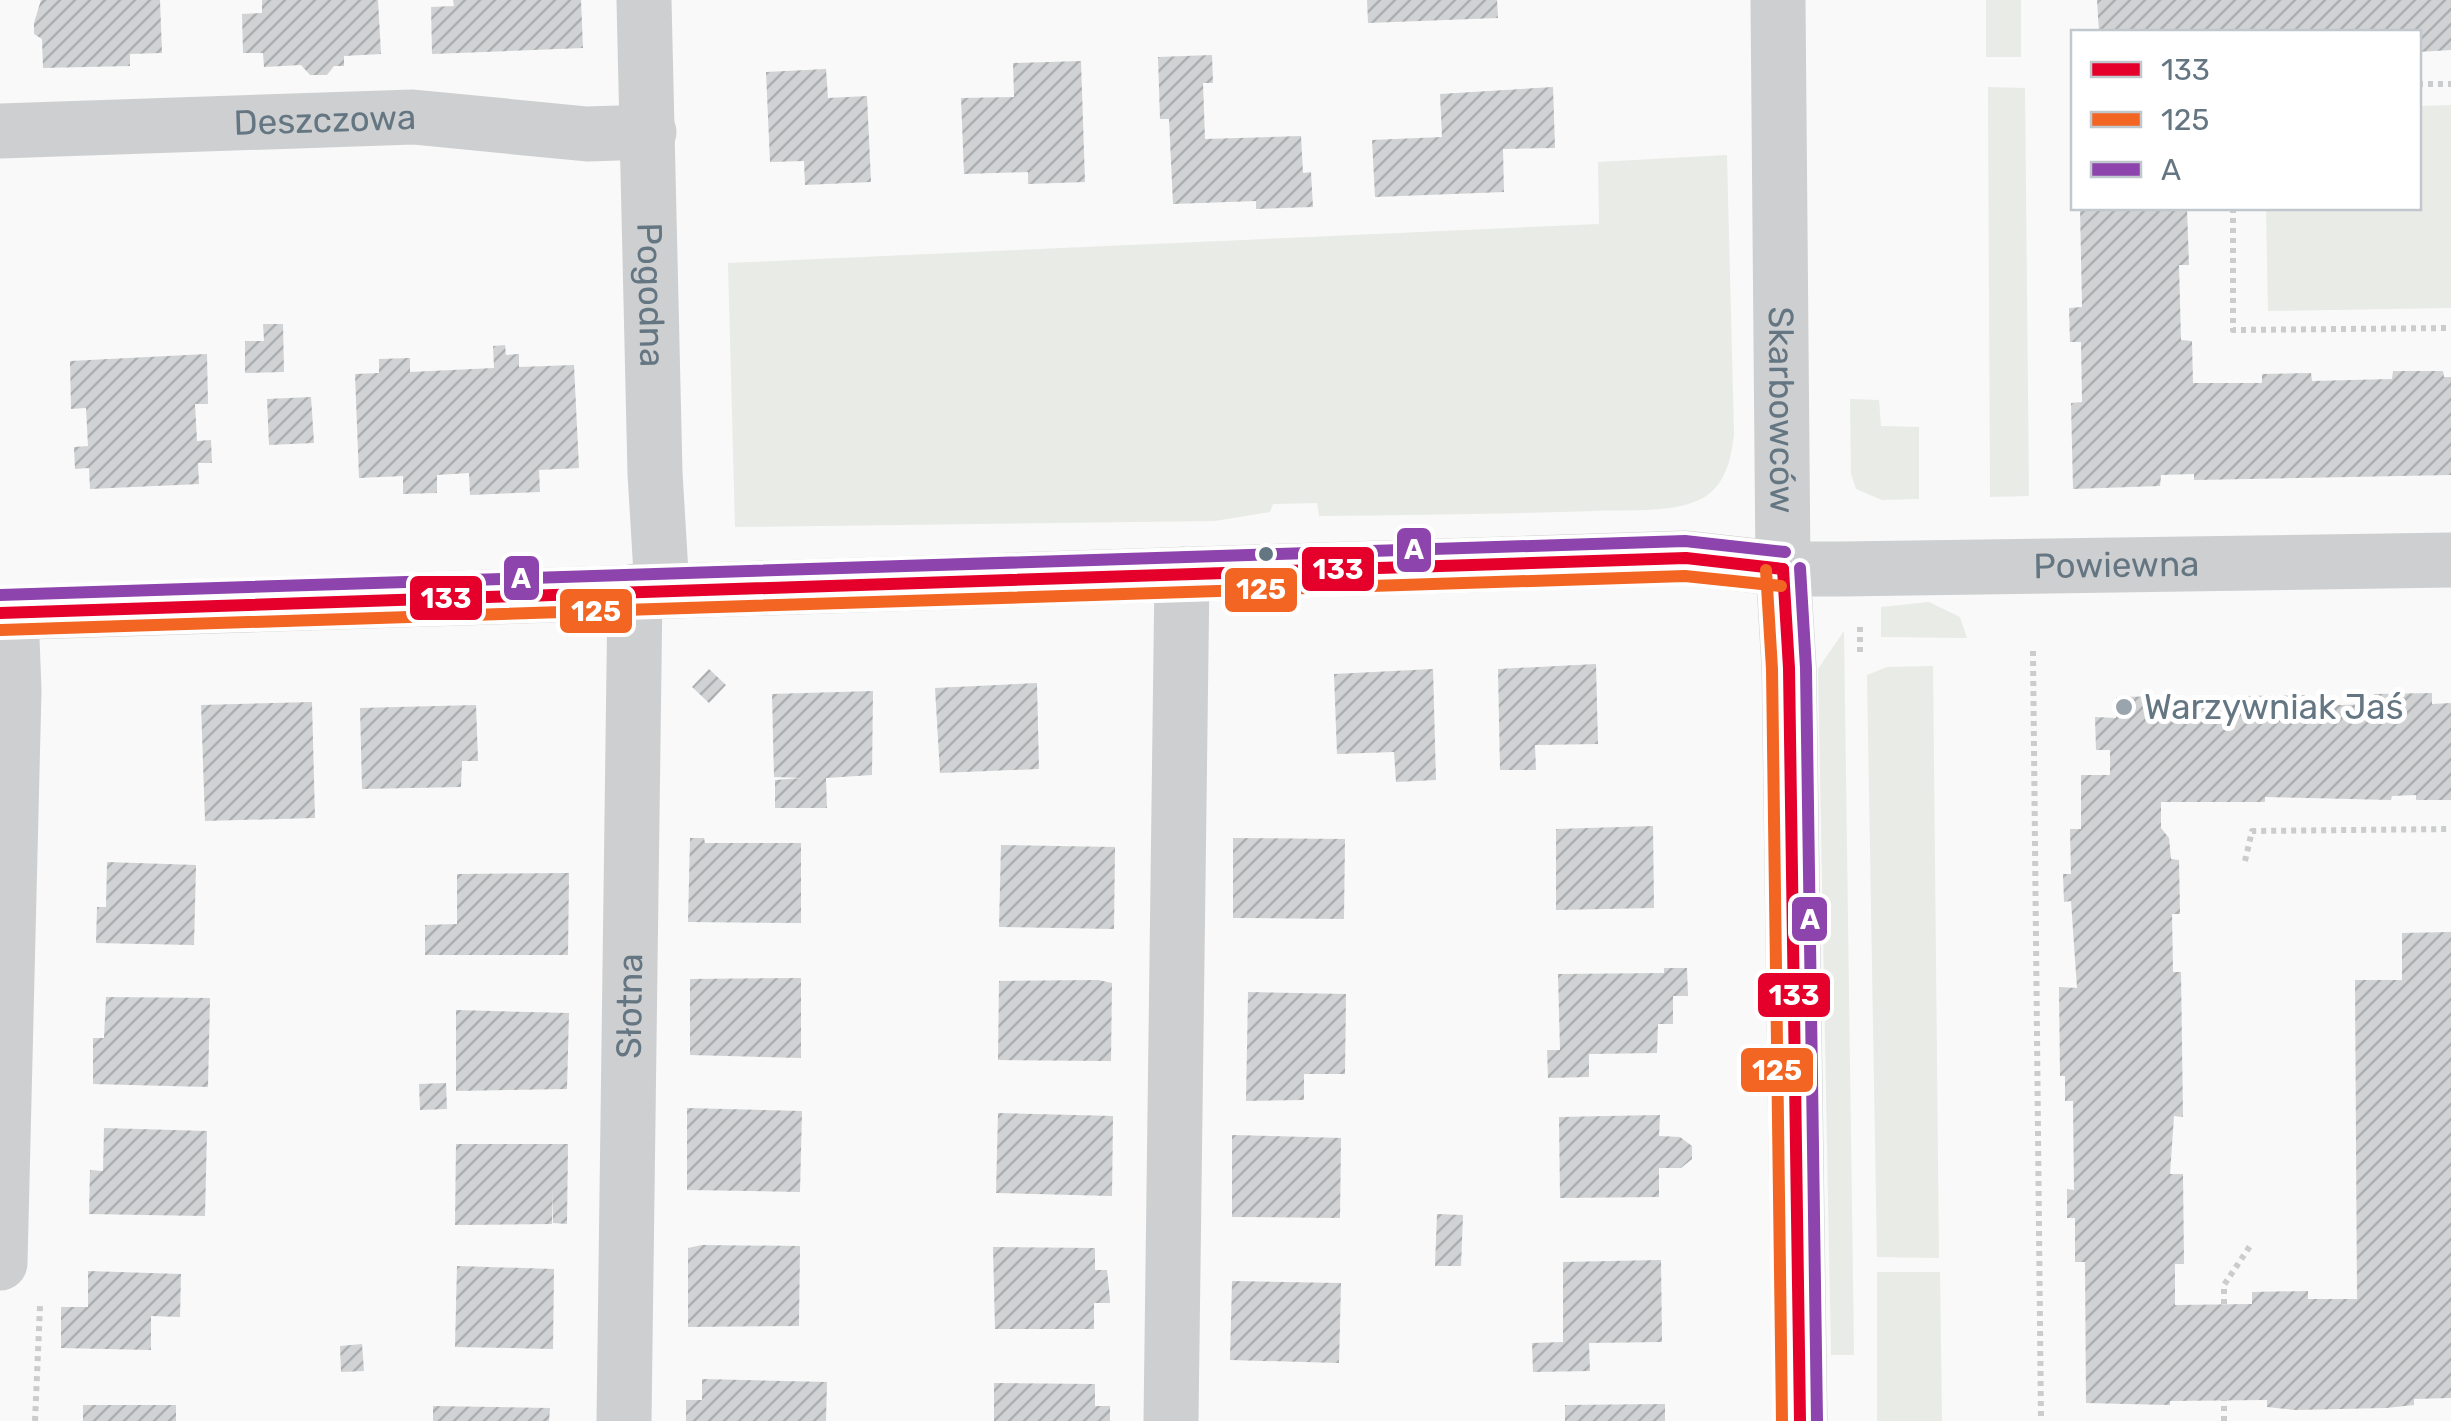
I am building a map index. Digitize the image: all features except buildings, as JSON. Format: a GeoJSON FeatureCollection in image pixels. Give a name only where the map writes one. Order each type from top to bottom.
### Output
{"type":"FeatureCollection","features":[{"type":"Feature","properties":{"kind":"street","name":"Pogodna"},"geometry":{"type":"LineString","coordinates":[[644,0],[655,473],[648,590]]}},
{"type":"Feature","properties":{"kind":"street","name":"Skarbowców"},"geometry":{"type":"LineString","coordinates":[[1778,0],[1783,569],[1789,668],[1800,1421]]}},
{"type":"Feature","properties":{"kind":"street","name":"Deszczowa"},"geometry":{"type":"LineString","coordinates":[[0,132],[412,117],[587,134],[649,132]]}},
{"type":"Feature","properties":{"kind":"street","name":"Powiewna"},"geometry":{"type":"LineString","coordinates":[[6,613],[1686,558],[1783,569],[2451,560]]}},
{"type":"Feature","properties":{"kind":"street"},"geometry":{"type":"LineString","coordinates":[[1171,1421],[1182,574]]}},
{"type":"Feature","properties":{"kind":"street","name":"Słotna"},"geometry":{"type":"LineString","coordinates":[[624,1421],[648,590]]}},
{"type":"Feature","properties":{"kind":"street"},"geometry":{"type":"LineString","coordinates":[[0,1263],[14,690],[6,613]]}},
{"type":"Feature","properties":{"kind":"path"},"geometry":{"type":"LineString","coordinates":[[2421,84],[2451,84]]}},
{"type":"Feature","properties":{"kind":"path"},"geometry":{"type":"LineString","coordinates":[[2233,210],[2233,330],[2451,328]]}},
{"type":"Feature","properties":{"kind":"path"},"geometry":{"type":"LineString","coordinates":[[1860,615],[1860,652]]}},
{"type":"Feature","properties":{"kind":"path"},"geometry":{"type":"LineString","coordinates":[[2033,651],[2041,1421]]}},
{"type":"Feature","properties":{"kind":"path"},"geometry":{"type":"LineString","coordinates":[[2245,861],[2252,832],[2451,829]]}},
{"type":"Feature","properties":{"kind":"path"},"geometry":{"type":"LineString","coordinates":[[2224,1304],[2224,1285],[2250,1246]]}},
{"type":"Feature","properties":{"kind":"path"},"geometry":{"type":"LineString","coordinates":[[2224,1400],[2224,1421]]}},
{"type":"Feature","properties":{"kind":"shaded area"},"geometry":{"type":"Polygon","coordinates":[[[1986,0],[2021,0],[2021,57],[1986,57],[1986,0]]]}},
{"type":"Feature","properties":{"kind":"shaded area"},"geometry":{"type":"Polygon","coordinates":[[[1988,87],[2025,88],[2029,496],[1990,497],[1988,87]]]}},
{"type":"Feature","properties":{"kind":"shaded area"},"geometry":{"type":"Polygon","coordinates":[[[2451,105],[2451,308],[2268,311],[2266,210],[2421,210],[2421,106],[2451,105]]]}},
{"type":"Feature","properties":{"kind":"shaded area"},"geometry":{"type":"Polygon","coordinates":[[[1727,155],[1734,434],[1722,479],[1709,494],[1689,504],[1649,510],[1319,516],[1317,503],[1273,504],[1270,512],[1215,521],[735,527],[728,263],[1599,224],[1598,162],[1727,155]]]}},
{"type":"Feature","properties":{"kind":"shaded area"},"geometry":{"type":"Polygon","coordinates":[[[1850,399],[1879,400],[1881,426],[1919,427],[1919,499],[1882,500],[1856,489],[1851,474],[1850,399]]]}},
{"type":"Feature","properties":{"kind":"shaded area"},"geometry":{"type":"Polygon","coordinates":[[[1929,602],[1960,617],[1967,638],[1881,637],[1881,607],[1929,602]]]}},
{"type":"Feature","properties":{"kind":"shaded area"},"geometry":{"type":"Polygon","coordinates":[[[1844,631],[1854,1355],[1831,1355],[1818,669],[1844,631]]]}},
{"type":"Feature","properties":{"kind":"shaded area"},"geometry":{"type":"Polygon","coordinates":[[[1933,666],[1939,1258],[1877,1257],[1867,675],[1887,667],[1933,666]]]}},
{"type":"Feature","properties":{"kind":"shaded area"},"geometry":{"type":"Polygon","coordinates":[[[1877,1272],[1940,1272],[1942,1421],[1877,1421],[1877,1272]]]}},
{"type":"Feature","properties":{"kind":"transit line","name":"A"},"geometry":{"type":"LineString","coordinates":[[0,595],[1685,541],[1785,552]]}},
{"type":"Feature","properties":{"kind":"transit line","name":"133"},"geometry":{"type":"LineString","coordinates":[[0,613],[1686,558],[1783,569]]}},
{"type":"Feature","properties":{"kind":"transit line","name":"A"},"geometry":{"type":"LineString","coordinates":[[1800,568],[1806,668],[1817,1421]]}},
{"type":"Feature","properties":{"kind":"transit line","name":"133"},"geometry":{"type":"LineString","coordinates":[[1783,569],[1789,668],[1800,1421]]}},
{"type":"Feature","properties":{"kind":"transit line","name":"125"},"geometry":{"type":"LineString","coordinates":[[1766,570],[1772,669],[1782,1421]]}},
{"type":"Feature","properties":{"kind":"transit line","name":"125"},"geometry":{"type":"LineString","coordinates":[[1,630],[1685,576],[1781,586]]}},
{"type":"Feature","properties":{"kind":"place","name":"Warzywniak Jaś"},"geometry":{"type":"Point","coordinates":[2124,707]}}]}
